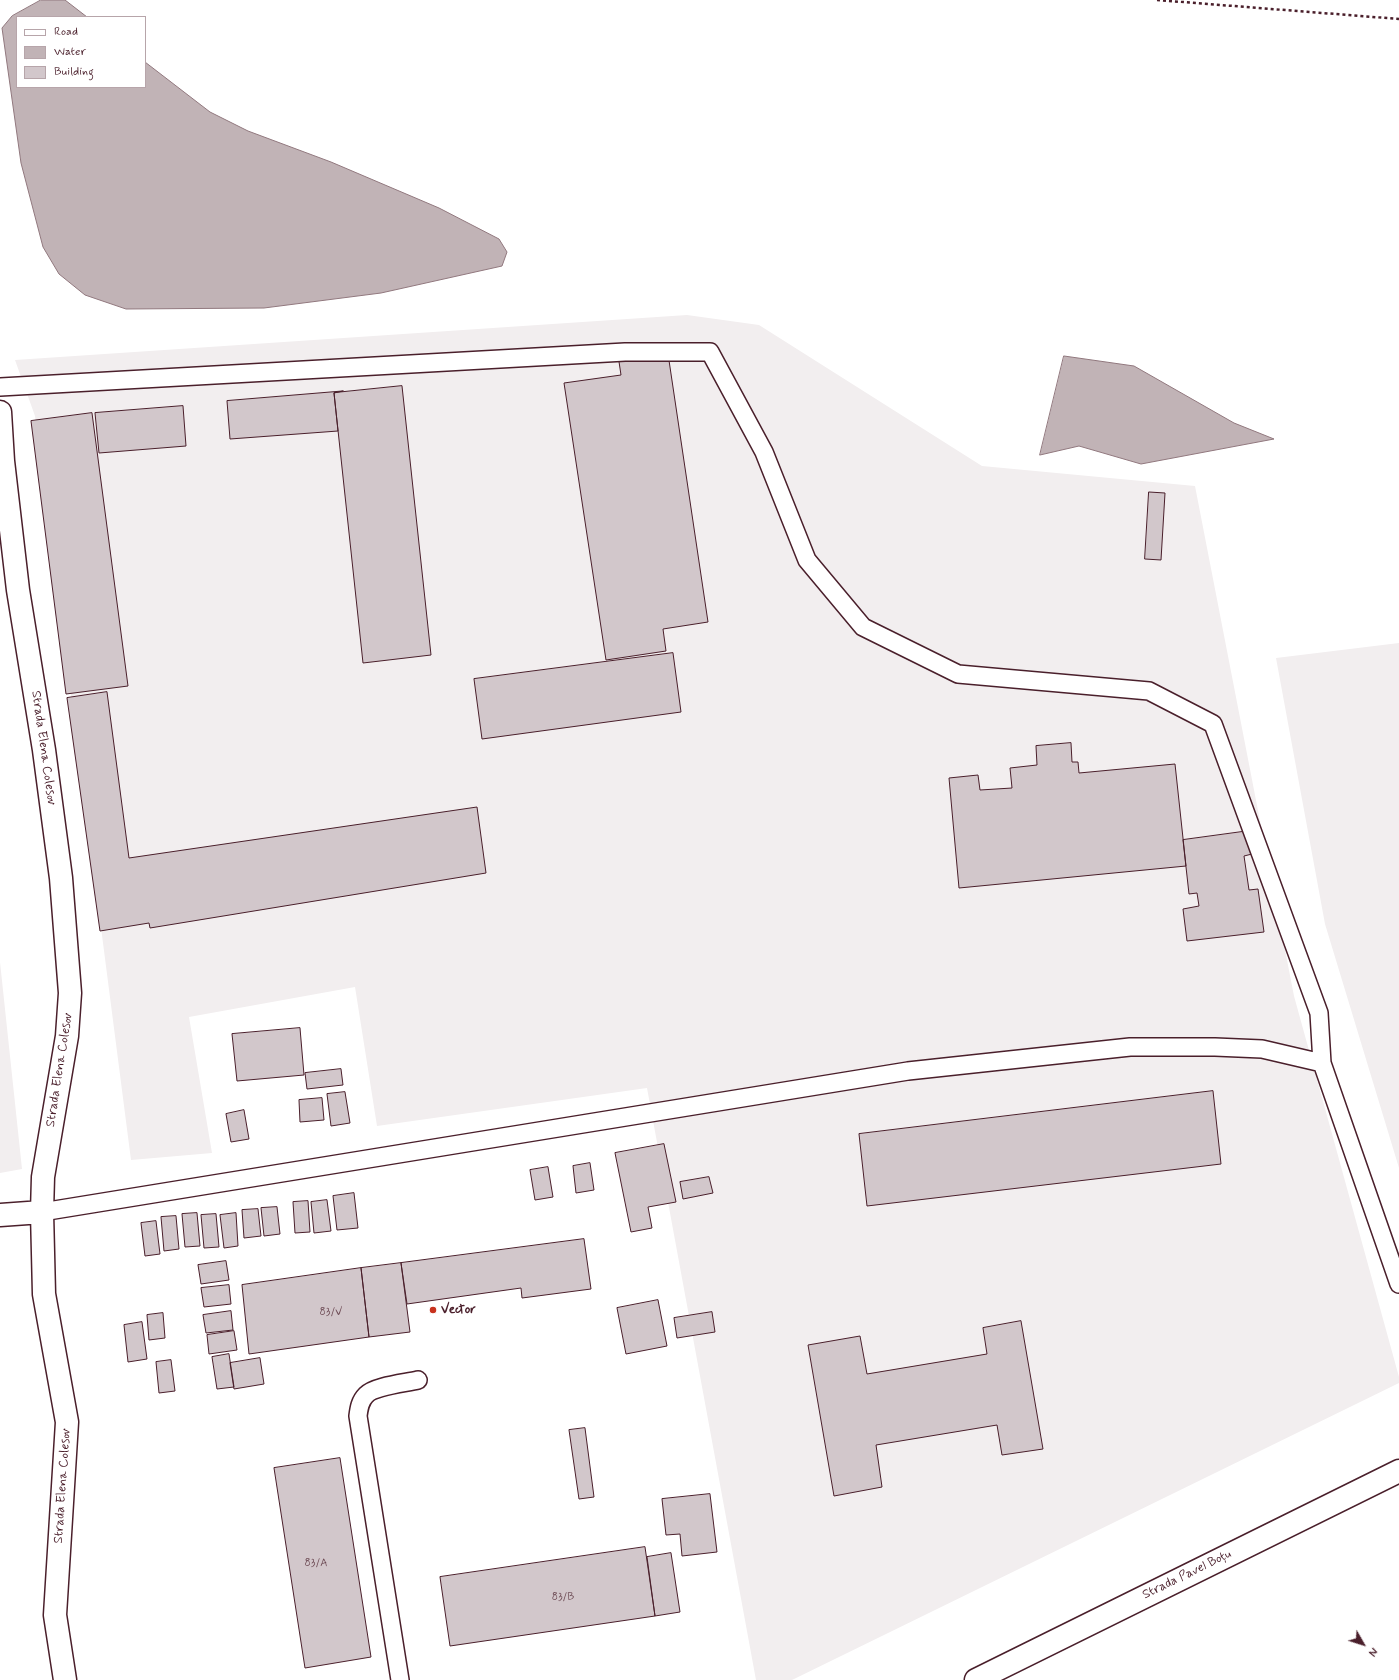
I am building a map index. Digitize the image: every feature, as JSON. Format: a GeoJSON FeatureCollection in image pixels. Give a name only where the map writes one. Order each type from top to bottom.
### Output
{"type":"FeatureCollection","features":[{"type":"Feature","properties":{"kind":"street","name":"Strada Elena Colesov"},"geometry":{"type":"LineString","coordinates":[[0,412],[3,461],[18,590],[44,750],[61,878],[70,993],[67,1036],[43,1177],[42,1212],[44,1294],[67,1422],[55,1616],[64,1680]]}},
{"type":"Feature","properties":{"kind":"street"},"geometry":{"type":"LineString","coordinates":[[0,1215],[42,1212]]}},
{"type":"Feature","properties":{"kind":"street","name":"Strada Pavel Boțu"},"geometry":{"type":"LineString","coordinates":[[976,1680],[1399,1471]]}},
{"type":"Feature","properties":{"kind":"lane"},"geometry":{"type":"LineString","coordinates":[[0,387],[625,352],[710,352],[764,452],[807,560],[863,627],[958,674],[1149,691],[1214,724],[1319,1013],[1322,1063],[1399,1284]]}},
{"type":"Feature","properties":{"kind":"lane"},"geometry":{"type":"LineString","coordinates":[[42,1212],[908,1071],[1130,1047],[1215,1047],[1262,1050],[1322,1063]]}},
{"type":"Feature","properties":{"kind":"lane"},"geometry":{"type":"LineString","coordinates":[[400,1680],[358,1416],[360,1404],[366,1394],[373,1390],[418,1380]]}},
{"type":"Feature","properties":{"kind":"path"},"geometry":{"type":"LineString","coordinates":[[1157,0],[1399,19]]}},
{"type":"Feature","properties":{"kind":"shaded area"},"geometry":{"type":"Polygon","coordinates":[[[687,315],[759,325],[982,466],[1195,486],[1294,996],[1399,1377],[1399,1383],[792,1680],[756,1680],[647,1088],[377,1126],[355,987],[189,1017],[212,1153],[131,1160],[35,416],[15,360],[687,315]]]}},
{"type":"Feature","properties":{"kind":"shaded area"},"geometry":{"type":"Polygon","coordinates":[[[1399,643],[1399,1168],[1325,924],[1276,658],[1399,643]]]}},
{"type":"Feature","properties":{"kind":"shaded area"},"geometry":{"type":"Polygon","coordinates":[[[0,962],[22,1169],[0,1173],[0,962]]]}},
{"type":"Feature","properties":{"kind":"water"},"geometry":{"type":"Polygon","coordinates":[[[41,0],[65,0],[86,16],[16,16],[16,88],[146,88],[146,63],[210,112],[248,131],[331,162],[439,208],[499,239],[507,252],[502,266],[381,293],[264,308],[126,309],[85,295],[59,274],[43,247],[21,163],[2,28],[12,16],[41,0]]]}},
{"type":"Feature","properties":{"kind":"water"},"geometry":{"type":"Polygon","coordinates":[[[1064,356],[1134,366],[1234,423],[1274,439],[1141,464],[1079,446],[1040,455],[1064,356]]]}},
{"type":"Feature","properties":{"kind":"building"},"geometry":{"type":"Polygon","coordinates":[[[667,347],[708,622],[663,629],[666,651],[606,660],[564,383],[621,375],[618,355],[667,347]]]}},
{"type":"Feature","properties":{"kind":"building"},"geometry":{"type":"Polygon","coordinates":[[[402,386],[431,655],[363,663],[334,393],[402,386]]]}},
{"type":"Feature","properties":{"kind":"building"},"geometry":{"type":"Polygon","coordinates":[[[343,391],[334,393],[338,431],[230,439],[227,401],[343,391]]]}},
{"type":"Feature","properties":{"kind":"building"},"geometry":{"type":"Polygon","coordinates":[[[183,406],[186,446],[99,453],[95,413],[183,406]]]}},
{"type":"Feature","properties":{"kind":"building"},"geometry":{"type":"Polygon","coordinates":[[[92,413],[128,686],[66,694],[31,421],[92,413]]]}},
{"type":"Feature","properties":{"kind":"building"},"geometry":{"type":"Polygon","coordinates":[[[1149,492],[1165,493],[1161,560],[1145,559],[1149,492]]]}},
{"type":"Feature","properties":{"kind":"building"},"geometry":{"type":"Polygon","coordinates":[[[673,653],[681,712],[482,739],[474,679],[673,653]]]}},
{"type":"Feature","properties":{"kind":"building"},"geometry":{"type":"Polygon","coordinates":[[[107,692],[129,858],[477,807],[486,873],[150,928],[149,923],[100,931],[67,698],[107,692]]]}},
{"type":"Feature","properties":{"kind":"building"},"geometry":{"type":"Polygon","coordinates":[[[1071,743],[1072,762],[1078,762],[1079,773],[1175,764],[1186,866],[959,888],[949,778],[978,775],[980,790],[1012,788],[1010,768],[1037,765],[1036,746],[1071,743]]]}},
{"type":"Feature","properties":{"kind":"building"},"geometry":{"type":"Polygon","coordinates":[[[1249,831],[1252,854],[1244,856],[1249,890],[1258,889],[1264,932],[1187,941],[1183,909],[1199,906],[1197,893],[1189,894],[1183,840],[1249,831]]]}},
{"type":"Feature","properties":{"kind":"building"},"geometry":{"type":"Polygon","coordinates":[[[300,1028],[304,1075],[237,1081],[232,1034],[300,1028]]]}},
{"type":"Feature","properties":{"kind":"building"},"geometry":{"type":"Polygon","coordinates":[[[341,1069],[343,1085],[307,1089],[305,1073],[341,1069]]]}},
{"type":"Feature","properties":{"kind":"building"},"geometry":{"type":"Polygon","coordinates":[[[1213,1091],[1221,1164],[867,1206],[859,1134],[1213,1091]]]}},
{"type":"Feature","properties":{"kind":"building"},"geometry":{"type":"Polygon","coordinates":[[[345,1092],[350,1123],[331,1126],[327,1094],[345,1092]]]}},
{"type":"Feature","properties":{"kind":"building"},"geometry":{"type":"Polygon","coordinates":[[[322,1098],[324,1120],[300,1122],[299,1100],[322,1098]]]}},
{"type":"Feature","properties":{"kind":"building"},"geometry":{"type":"Polygon","coordinates":[[[244,1110],[249,1139],[231,1142],[226,1114],[244,1110]]]}},
{"type":"Feature","properties":{"kind":"building"},"geometry":{"type":"Polygon","coordinates":[[[664,1144],[676,1202],[648,1207],[652,1228],[631,1232],[615,1153],[664,1144]]]}},
{"type":"Feature","properties":{"kind":"building"},"geometry":{"type":"Polygon","coordinates":[[[590,1163],[594,1190],[576,1193],[573,1166],[590,1163]]]}},
{"type":"Feature","properties":{"kind":"building"},"geometry":{"type":"Polygon","coordinates":[[[548,1167],[553,1197],[535,1200],[530,1170],[548,1167]]]}},
{"type":"Feature","properties":{"kind":"building"},"geometry":{"type":"Polygon","coordinates":[[[709,1177],[713,1193],[683,1199],[680,1182],[709,1177]]]}},
{"type":"Feature","properties":{"kind":"building"},"geometry":{"type":"Polygon","coordinates":[[[354,1193],[358,1228],[337,1230],[333,1196],[354,1193]]]}},
{"type":"Feature","properties":{"kind":"building"},"geometry":{"type":"Polygon","coordinates":[[[327,1200],[331,1231],[314,1233],[311,1202],[327,1200]]]}},
{"type":"Feature","properties":{"kind":"building"},"geometry":{"type":"Polygon","coordinates":[[[308,1201],[310,1232],[295,1233],[293,1202],[308,1201]]]}},
{"type":"Feature","properties":{"kind":"building"},"geometry":{"type":"Polygon","coordinates":[[[277,1207],[280,1234],[264,1236],[261,1208],[277,1207]]]}},
{"type":"Feature","properties":{"kind":"building"},"geometry":{"type":"Polygon","coordinates":[[[258,1209],[261,1236],[244,1238],[242,1210],[258,1209]]]}},
{"type":"Feature","properties":{"kind":"building"},"geometry":{"type":"Polygon","coordinates":[[[197,1213],[200,1246],[185,1247],[182,1214],[197,1213]]]}},
{"type":"Feature","properties":{"kind":"building"},"geometry":{"type":"Polygon","coordinates":[[[236,1213],[238,1246],[224,1248],[220,1215],[236,1213]]]}},
{"type":"Feature","properties":{"kind":"building"},"geometry":{"type":"Polygon","coordinates":[[[216,1214],[219,1247],[204,1248],[201,1215],[216,1214]]]}},
{"type":"Feature","properties":{"kind":"building"},"geometry":{"type":"Polygon","coordinates":[[[176,1216],[179,1249],[164,1251],[161,1217],[176,1216]]]}},
{"type":"Feature","properties":{"kind":"building"},"geometry":{"type":"Polygon","coordinates":[[[156,1221],[160,1254],[145,1256],[141,1223],[156,1221]]]}},
{"type":"Feature","properties":{"kind":"building"},"geometry":{"type":"Polygon","coordinates":[[[584,1239],[591,1289],[522,1298],[521,1288],[407,1304],[401,1263],[584,1239]]]}},
{"type":"Feature","properties":{"kind":"building"},"geometry":{"type":"Polygon","coordinates":[[[226,1261],[229,1280],[201,1284],[198,1265],[226,1261]]]}},
{"type":"Feature","properties":{"kind":"building"},"geometry":{"type":"Polygon","coordinates":[[[401,1263],[410,1332],[369,1337],[361,1268],[401,1263]]]}},
{"type":"Feature","properties":{"kind":"building"},"geometry":{"type":"Polygon","coordinates":[[[361,1268],[369,1337],[249,1354],[242,1285],[361,1268]]]}},
{"type":"Feature","properties":{"kind":"building"},"geometry":{"type":"Polygon","coordinates":[[[229,1285],[231,1304],[204,1307],[201,1288],[229,1285]]]}},
{"type":"Feature","properties":{"kind":"building"},"geometry":{"type":"Polygon","coordinates":[[[658,1300],[667,1346],[626,1354],[617,1308],[658,1300]]]}},
{"type":"Feature","properties":{"kind":"building"},"geometry":{"type":"Polygon","coordinates":[[[231,1311],[233,1330],[206,1333],[203,1315],[231,1311]]]}},
{"type":"Feature","properties":{"kind":"building"},"geometry":{"type":"Polygon","coordinates":[[[712,1312],[715,1332],[677,1338],[674,1318],[712,1312]]]}},
{"type":"Feature","properties":{"kind":"building"},"geometry":{"type":"Polygon","coordinates":[[[163,1313],[165,1338],[149,1340],[147,1315],[163,1313]]]}},
{"type":"Feature","properties":{"kind":"building"},"geometry":{"type":"Polygon","coordinates":[[[1021,1321],[1043,1449],[1002,1455],[997,1425],[876,1445],[882,1487],[834,1496],[808,1345],[860,1336],[867,1374],[987,1354],[983,1328],[1021,1321]]]}},
{"type":"Feature","properties":{"kind":"building"},"geometry":{"type":"Polygon","coordinates":[[[142,1322],[147,1359],[128,1362],[124,1325],[142,1322]]]}},
{"type":"Feature","properties":{"kind":"building"},"geometry":{"type":"Polygon","coordinates":[[[234,1331],[237,1350],[209,1354],[207,1335],[234,1331]]]}},
{"type":"Feature","properties":{"kind":"building"},"geometry":{"type":"Polygon","coordinates":[[[229,1354],[234,1387],[217,1389],[212,1357],[229,1354]]]}},
{"type":"Feature","properties":{"kind":"building"},"geometry":{"type":"Polygon","coordinates":[[[260,1358],[264,1384],[234,1389],[230,1363],[260,1358]]]}},
{"type":"Feature","properties":{"kind":"building"},"geometry":{"type":"Polygon","coordinates":[[[171,1360],[175,1391],[159,1393],[156,1362],[171,1360]]]}},
{"type":"Feature","properties":{"kind":"building"},"geometry":{"type":"Polygon","coordinates":[[[585,1428],[594,1497],[579,1499],[569,1430],[585,1428]]]}},
{"type":"Feature","properties":{"kind":"building"},"geometry":{"type":"Polygon","coordinates":[[[340,1458],[371,1657],[305,1668],[274,1468],[340,1458]]]}},
{"type":"Feature","properties":{"kind":"building"},"geometry":{"type":"Polygon","coordinates":[[[710,1494],[717,1552],[682,1556],[680,1534],[666,1535],[662,1499],[710,1494]]]}},
{"type":"Feature","properties":{"kind":"building"},"geometry":{"type":"Polygon","coordinates":[[[645,1547],[655,1616],[450,1646],[440,1577],[645,1547]]]}},
{"type":"Feature","properties":{"kind":"building"},"geometry":{"type":"Polygon","coordinates":[[[671,1553],[680,1612],[655,1616],[647,1557],[671,1553]]]}},
{"type":"Feature","properties":{"kind":"place","name":"Vector"},"geometry":{"type":"Point","coordinates":[433,1310]}}]}
